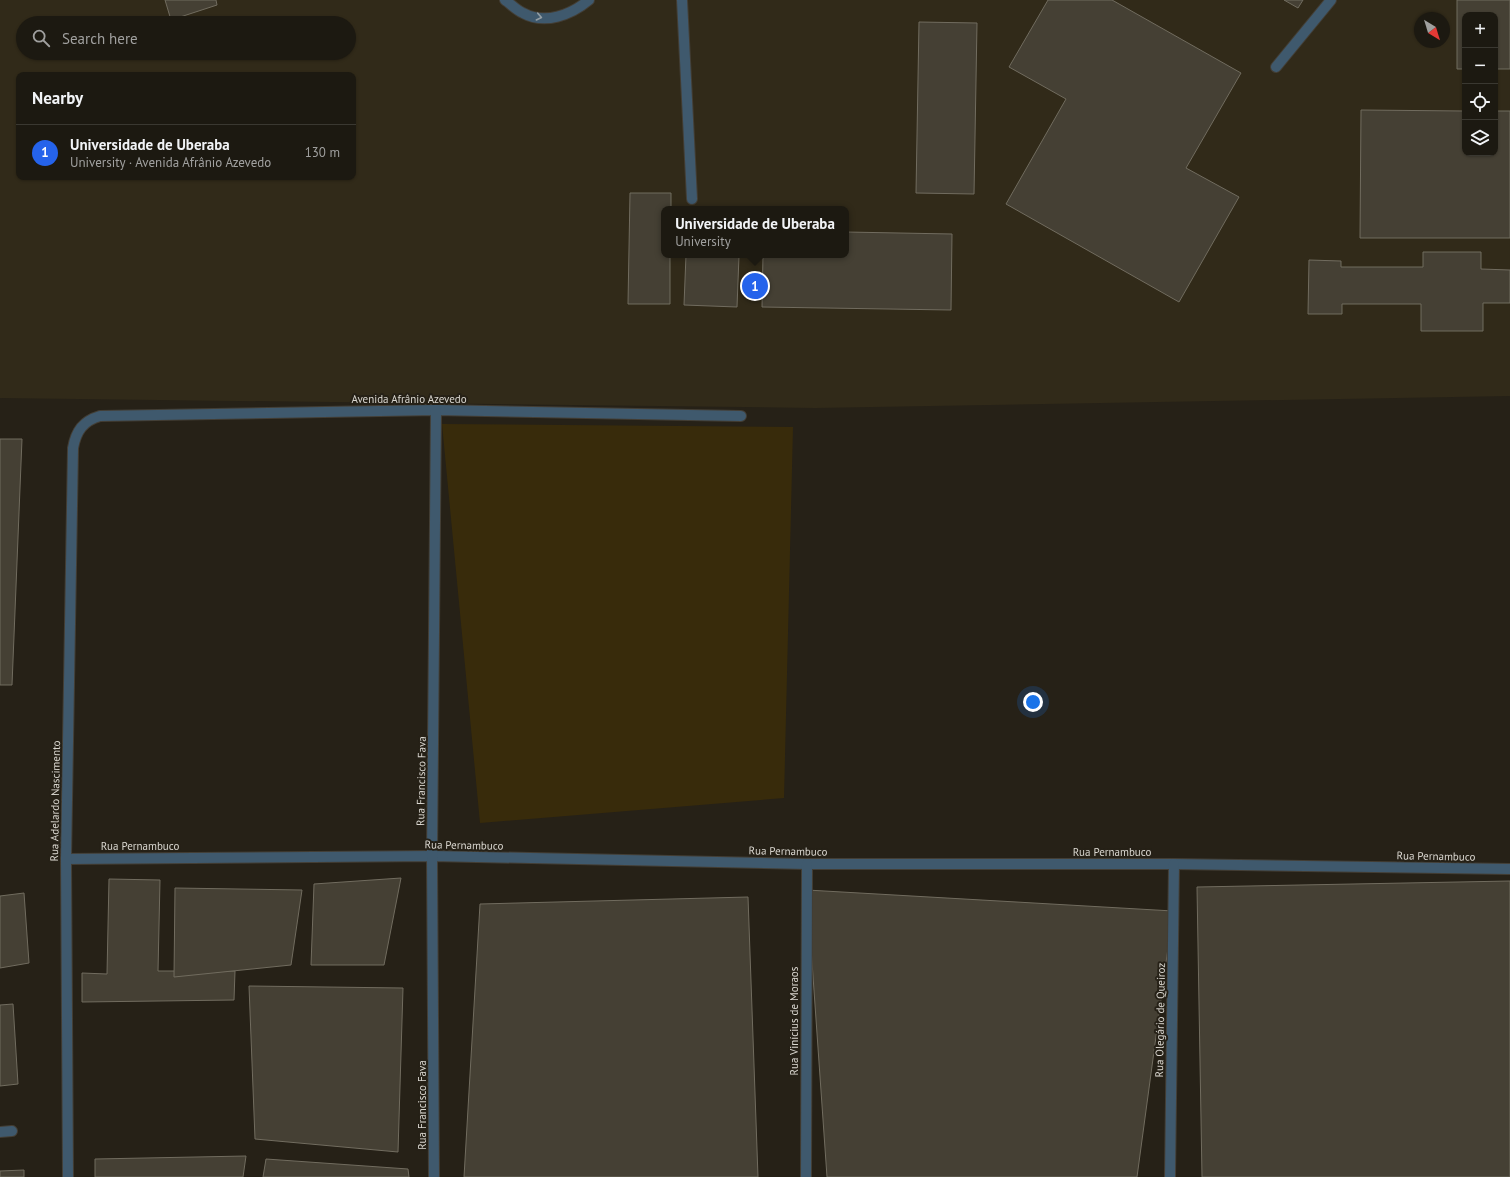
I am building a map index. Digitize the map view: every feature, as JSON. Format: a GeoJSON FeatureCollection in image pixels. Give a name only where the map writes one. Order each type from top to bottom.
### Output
{"type":"FeatureCollection","features":[{"type":"Feature","properties":{"kind":"street"},"geometry":{"type":"LineString","coordinates":[[505,0],[523,14],[544,19],[564,15],[589,0]]}},
{"type":"Feature","properties":{"kind":"street"},"geometry":{"type":"LineString","coordinates":[[682,0],[692,199]]}},
{"type":"Feature","properties":{"kind":"street"},"geometry":{"type":"LineString","coordinates":[[1276,67],[1331,0]]}},
{"type":"Feature","properties":{"kind":"street","name":"Avenida Afrânio Azevedo"},"geometry":{"type":"LineString","coordinates":[[80,426],[90,419],[100,416],[436,410],[741,416]]}},
{"type":"Feature","properties":{"kind":"street","name":"Rua Francisco Fava"},"geometry":{"type":"LineString","coordinates":[[434,1177],[432,856],[436,410]]}},
{"type":"Feature","properties":{"kind":"street","name":"Rua Adelardo Nascimento"},"geometry":{"type":"LineString","coordinates":[[68,1177],[66,859],[73,448],[75,437],[80,426]]}},
{"type":"Feature","properties":{"kind":"street","name":"Rua Pernambuco"},"geometry":{"type":"LineString","coordinates":[[66,859],[432,856],[807,864],[1174,864],[1510,869]]}},
{"type":"Feature","properties":{"kind":"street","name":"Rua Vinícius de Moraos"},"geometry":{"type":"LineString","coordinates":[[806,1177],[807,864]]}},
{"type":"Feature","properties":{"kind":"street","name":"Rua Olegário de Queiroz"},"geometry":{"type":"LineString","coordinates":[[1170,1177],[1174,864]]}},
{"type":"Feature","properties":{"kind":"street"},"geometry":{"type":"LineString","coordinates":[[0,1132],[12,1131]]}},
{"type":"Feature","properties":{"kind":"shaded area"},"geometry":{"type":"Polygon","coordinates":[[[0,0],[1510,0],[1510,396],[815,408],[0,398],[0,0]]]}},
{"type":"Feature","properties":{"kind":"shaded area"},"geometry":{"type":"Polygon","coordinates":[[[442,424],[793,427],[784,798],[480,823],[442,424]]]}},
{"type":"Feature","properties":{"kind":"building"},"geometry":{"type":"Polygon","coordinates":[[[165,0],[216,0],[217,5],[183,16],[170,16],[165,0]]]}},
{"type":"Feature","properties":{"kind":"building"},"geometry":{"type":"Polygon","coordinates":[[[1048,0],[1112,0],[1241,73],[1186,168],[1239,197],[1179,302],[1006,204],[1066,99],[1009,67],[1048,0]]]}},
{"type":"Feature","properties":{"kind":"building"},"geometry":{"type":"Polygon","coordinates":[[[1284,0],[1303,0],[1298,8],[1284,0]]]}},
{"type":"Feature","properties":{"kind":"building"},"geometry":{"type":"Polygon","coordinates":[[[1457,0],[1510,0],[1510,69],[1498,69],[1498,12],[1462,12],[1462,69],[1457,69],[1457,0]]]}},
{"type":"Feature","properties":{"kind":"building"},"geometry":{"type":"Polygon","coordinates":[[[919,22],[977,23],[974,194],[916,193],[919,22]]]}},
{"type":"Feature","properties":{"kind":"building"},"geometry":{"type":"Polygon","coordinates":[[[1361,110],[1462,111],[1462,156],[1498,156],[1498,111],[1510,111],[1510,238],[1360,238],[1361,110]]]}},
{"type":"Feature","properties":{"kind":"building"},"geometry":{"type":"Polygon","coordinates":[[[630,193],[671,193],[671,206],[661,206],[661,258],[670,258],[670,304],[628,304],[630,193]]]}},
{"type":"Feature","properties":{"kind":"building"},"geometry":{"type":"Polygon","coordinates":[[[849,232],[952,234],[951,310],[762,307],[763,258],[849,258],[849,232]]]}},
{"type":"Feature","properties":{"kind":"building"},"geometry":{"type":"Polygon","coordinates":[[[1423,252],[1481,252],[1481,269],[1510,270],[1510,303],[1483,303],[1483,331],[1421,331],[1421,304],[1342,304],[1342,314],[1308,314],[1309,260],[1341,261],[1341,267],[1423,267],[1423,252]]]}},
{"type":"Feature","properties":{"kind":"building"},"geometry":{"type":"Polygon","coordinates":[[[686,258],[739,258],[737,307],[684,305],[686,258]]]}},
{"type":"Feature","properties":{"kind":"building"},"geometry":{"type":"Polygon","coordinates":[[[0,439],[22,439],[12,685],[0,685],[0,439]]]}},
{"type":"Feature","properties":{"kind":"building"},"geometry":{"type":"Polygon","coordinates":[[[401,878],[384,965],[311,965],[314,884],[401,878]]]}},
{"type":"Feature","properties":{"kind":"building"},"geometry":{"type":"Polygon","coordinates":[[[109,879],[160,880],[158,971],[235,971],[234,1000],[82,1002],[82,973],[107,974],[109,879]]]}},
{"type":"Feature","properties":{"kind":"building"},"geometry":{"type":"Polygon","coordinates":[[[1510,881],[1510,1177],[1202,1177],[1197,887],[1510,881]]]}},
{"type":"Feature","properties":{"kind":"building"},"geometry":{"type":"Polygon","coordinates":[[[175,888],[302,890],[291,965],[174,977],[175,888]]]}},
{"type":"Feature","properties":{"kind":"building"},"geometry":{"type":"Polygon","coordinates":[[[807,890],[1173,911],[1137,1177],[827,1177],[807,890]]]}},
{"type":"Feature","properties":{"kind":"building"},"geometry":{"type":"Polygon","coordinates":[[[24,893],[29,963],[0,968],[0,896],[24,893]]]}},
{"type":"Feature","properties":{"kind":"building"},"geometry":{"type":"Polygon","coordinates":[[[748,897],[758,1177],[464,1177],[480,904],[748,897]]]}},
{"type":"Feature","properties":{"kind":"building"},"geometry":{"type":"Polygon","coordinates":[[[249,986],[403,988],[398,1152],[255,1139],[249,986]]]}},
{"type":"Feature","properties":{"kind":"building"},"geometry":{"type":"Polygon","coordinates":[[[13,1004],[18,1084],[0,1086],[0,1005],[13,1004]]]}},
{"type":"Feature","properties":{"kind":"building"},"geometry":{"type":"Polygon","coordinates":[[[246,1156],[243,1177],[95,1177],[95,1159],[246,1156]]]}},
{"type":"Feature","properties":{"kind":"building"},"geometry":{"type":"Polygon","coordinates":[[[266,1159],[408,1169],[409,1177],[263,1177],[266,1159]]]}},
{"type":"Feature","properties":{"kind":"building"},"geometry":{"type":"Polygon","coordinates":[[[24,1170],[24,1177],[0,1177],[0,1171],[24,1170]]]}},
{"type":"Feature","properties":{"kind":"place","name":"Universidade de Uberaba"},"geometry":{"type":"Point","coordinates":[755,286]}}]}
